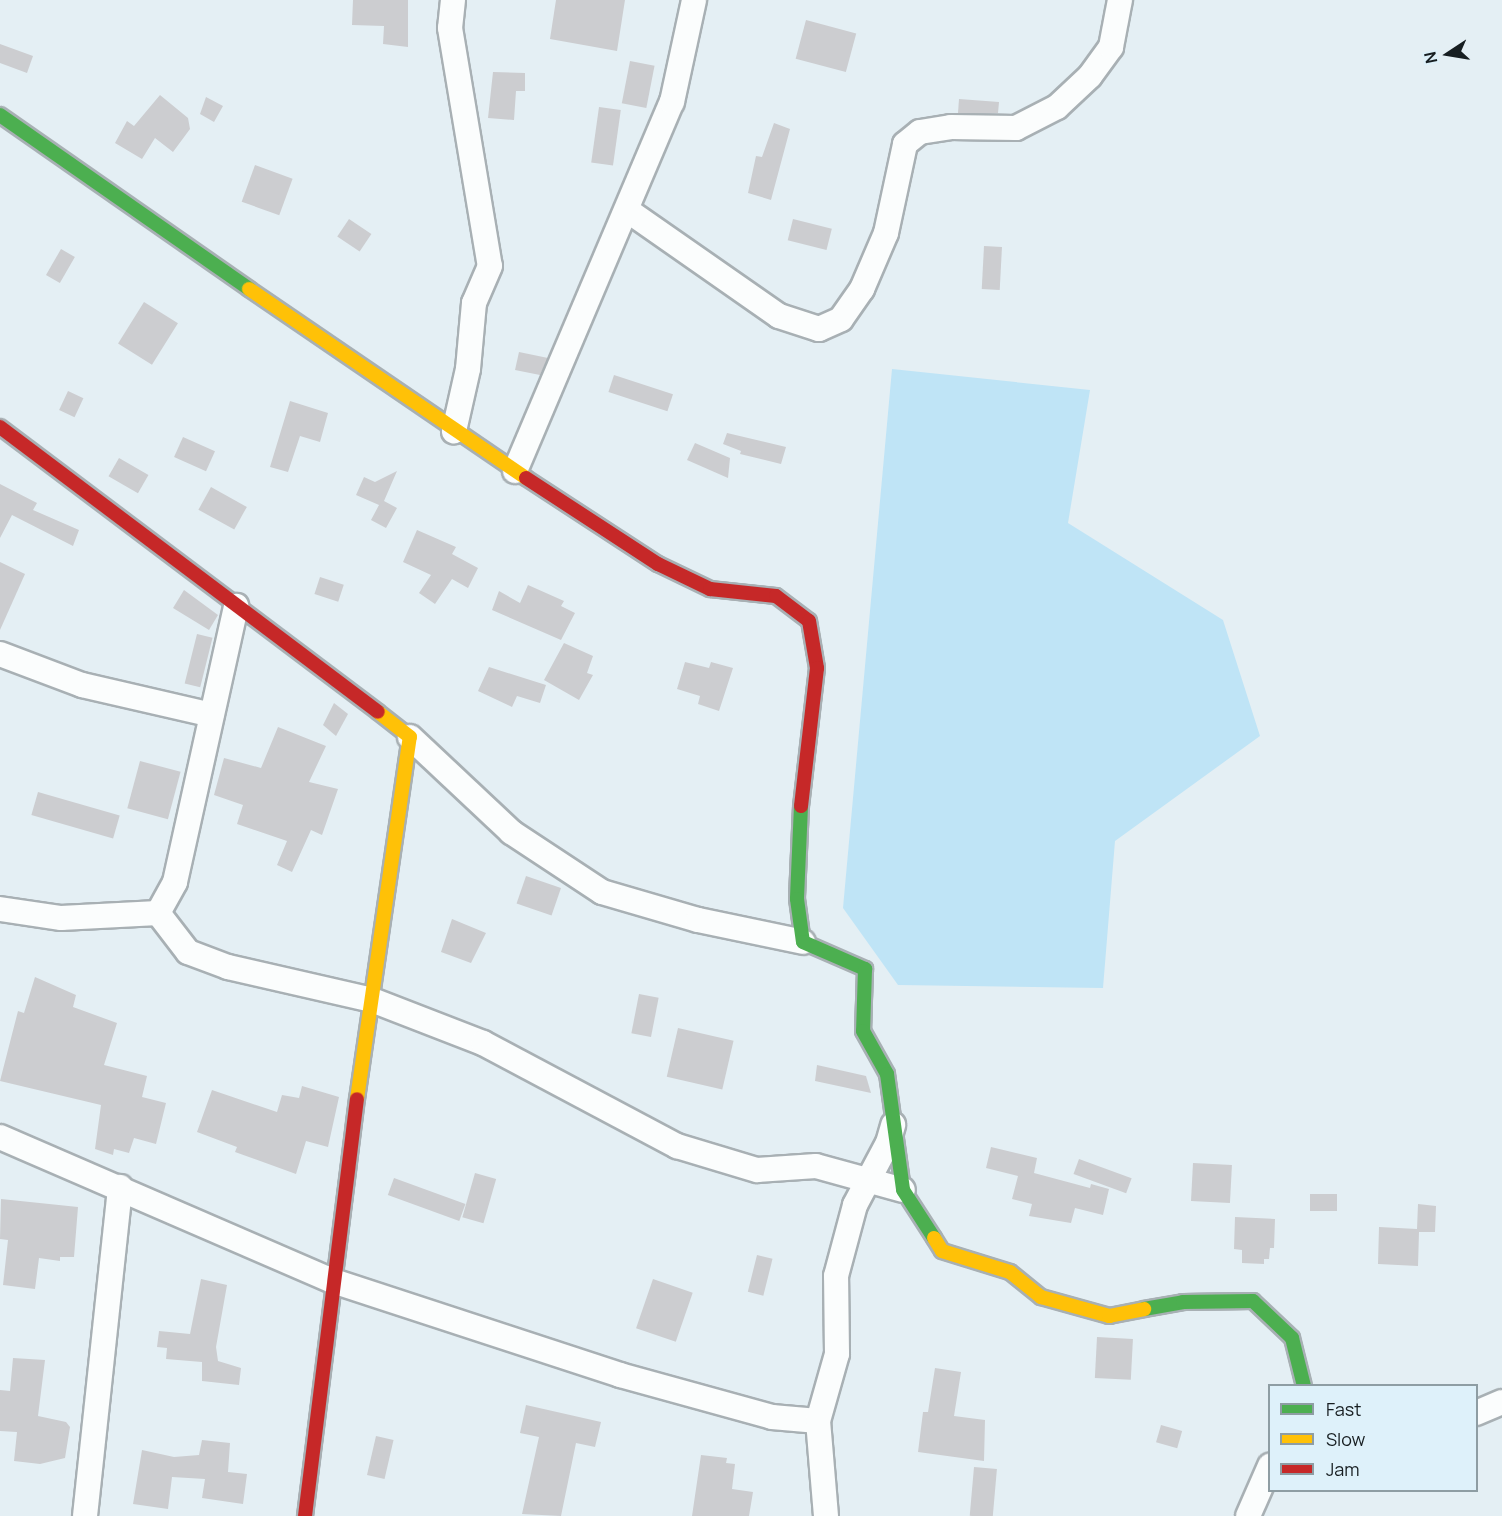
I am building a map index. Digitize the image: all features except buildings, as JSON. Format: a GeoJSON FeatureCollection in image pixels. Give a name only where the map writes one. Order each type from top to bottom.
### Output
{"type":"FeatureCollection","features":[{"type":"Feature","properties":{"kind":"street"},"geometry":{"type":"LineString","coordinates":[[453,0],[450,28],[490,266],[474,303],[468,369],[454,431]]}},
{"type":"Feature","properties":{"kind":"street"},"geometry":{"type":"LineString","coordinates":[[515,471],[672,102],[694,0]]}},
{"type":"Feature","properties":{"kind":"street"},"geometry":{"type":"LineString","coordinates":[[627,210],[734,288],[779,316],[819,329],[841,319],[862,289],[886,233],[905,144],[920,132],[951,127],[1016,128],[1057,107],[1090,76],[1111,47],[1120,0]]}},
{"type":"Feature","properties":{"kind":"street"},"geometry":{"type":"LineString","coordinates":[[0,115],[454,431],[658,564],[710,589],[776,596],[809,621],[817,668],[801,796],[797,899],[802,942]]}},
{"type":"Feature","properties":{"kind":"street"},"geometry":{"type":"LineString","coordinates":[[0,427],[411,737],[511,832],[602,892],[698,920],[802,942],[865,969],[863,1031],[887,1074],[903,1190],[942,1251],[1010,1272],[1041,1297],[1109,1316],[1183,1302],[1253,1301],[1292,1338],[1304,1384]]}},
{"type":"Feature","properties":{"kind":"street"},"geometry":{"type":"LineString","coordinates":[[158,913],[175,882],[236,606]]}},
{"type":"Feature","properties":{"kind":"street"},"geometry":{"type":"LineString","coordinates":[[0,654],[82,685],[212,715]]}},
{"type":"Feature","properties":{"kind":"street"},"geometry":{"type":"LineString","coordinates":[[304,1516],[333,1281],[411,737]]}},
{"type":"Feature","properties":{"kind":"street"},"geometry":{"type":"LineString","coordinates":[[0,909],[61,918],[158,913]]}},
{"type":"Feature","properties":{"kind":"street"},"geometry":{"type":"LineString","coordinates":[[158,913],[188,952],[228,967],[372,1000],[483,1043],[677,1146],[757,1170],[816,1166],[869,1178],[903,1190]]}},
{"type":"Feature","properties":{"kind":"street"},"geometry":{"type":"LineString","coordinates":[[826,1516],[818,1421],[837,1354],[836,1275],[855,1205],[888,1143],[894,1122]]}},
{"type":"Feature","properties":{"kind":"street"},"geometry":{"type":"LineString","coordinates":[[0,1137],[333,1281],[620,1375],[772,1417],[818,1421]]}},
{"type":"Feature","properties":{"kind":"street"},"geometry":{"type":"LineString","coordinates":[[85,1516],[120,1187]]}},
{"type":"Feature","properties":{"kind":"street"},"geometry":{"type":"LineString","coordinates":[[1478,1412],[1502,1402]]}},
{"type":"Feature","properties":{"kind":"street"},"geometry":{"type":"LineString","coordinates":[[1248,1516],[1267,1473]]}},
{"type":"Feature","properties":{"kind":"shaded area"},"geometry":{"type":"Polygon","coordinates":[[[892,369],[1090,390],[1068,523],[1223,620],[1260,736],[1115,841],[1103,988],[898,985],[843,908],[892,369]]]}},
{"type":"Feature","properties":{"kind":"traffic: fast"},"geometry":{"type":"LineString","coordinates":[[0,115],[249,289]]}},
{"type":"Feature","properties":{"kind":"traffic: fast"},"geometry":{"type":"LineString","coordinates":[[801,806],[797,899],[803,942],[865,969],[863,1031],[887,1074],[903,1190],[934,1238]]}},
{"type":"Feature","properties":{"kind":"traffic: fast"},"geometry":{"type":"LineString","coordinates":[[1144,1309],[1183,1302],[1253,1301],[1292,1338],[1304,1384]]}},
{"type":"Feature","properties":{"kind":"traffic: slow"},"geometry":{"type":"LineString","coordinates":[[249,289],[526,478]]}},
{"type":"Feature","properties":{"kind":"traffic: slow"},"geometry":{"type":"LineString","coordinates":[[357,1099],[410,737],[378,712]]}},
{"type":"Feature","properties":{"kind":"traffic: slow"},"geometry":{"type":"LineString","coordinates":[[934,1238],[942,1251],[1010,1272],[1041,1297],[1109,1316],[1144,1309]]}},
{"type":"Feature","properties":{"kind":"traffic: jam"},"geometry":{"type":"LineString","coordinates":[[0,427],[378,712]]}},
{"type":"Feature","properties":{"kind":"traffic: jam"},"geometry":{"type":"LineString","coordinates":[[526,478],[658,564],[710,589],[776,596],[809,621],[817,668],[801,806]]}},
{"type":"Feature","properties":{"kind":"traffic: jam"},"geometry":{"type":"LineString","coordinates":[[305,1516],[357,1099]]}}]}
